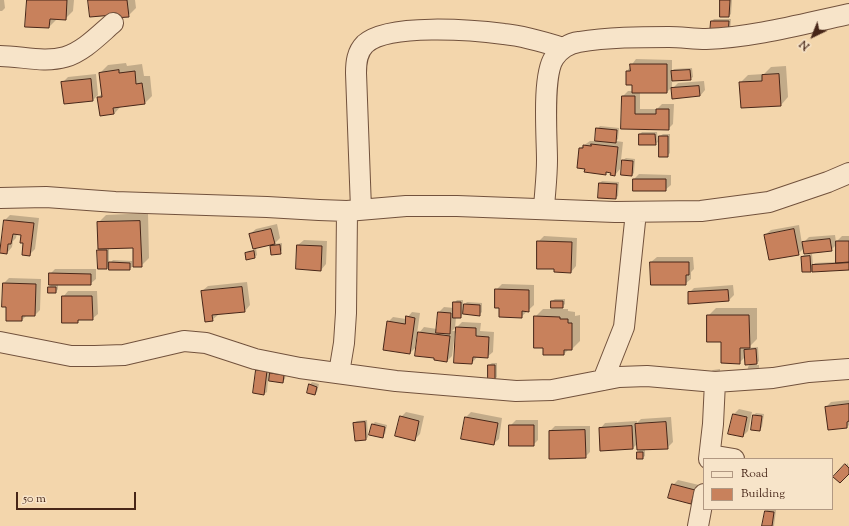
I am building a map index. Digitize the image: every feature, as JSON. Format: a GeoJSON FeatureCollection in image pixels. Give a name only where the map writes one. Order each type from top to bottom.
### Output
{"type":"FeatureCollection","features":[{"type":"Feature","properties":{"kind":"street"},"geometry":{"type":"LineString","coordinates":[[544,208],[547,162],[546,101],[548,70],[554,58],[563,48],[577,42],[627,38],[706,38],[745,35],[783,29],[849,14]]}},
{"type":"Feature","properties":{"kind":"street"},"geometry":{"type":"LineString","coordinates":[[0,56],[16,56],[34,59],[65,57],[77,52],[113,23]]}},
{"type":"Feature","properties":{"kind":"street"},"geometry":{"type":"LineString","coordinates":[[339,373],[344,343],[354,210],[356,73],[358,55],[364,45],[389,33],[425,30],[470,30],[505,34],[546,42],[563,48]]}},
{"type":"Feature","properties":{"kind":"street"},"geometry":{"type":"LineString","coordinates":[[0,198],[46,197],[115,202],[319,210],[354,210],[406,206],[457,206],[636,212],[701,211],[769,202],[828,182],[849,173]]}},
{"type":"Feature","properties":{"kind":"street"},"geometry":{"type":"LineString","coordinates":[[603,380],[624,327],[636,212]]}},
{"type":"Feature","properties":{"kind":"street"},"geometry":{"type":"LineString","coordinates":[[0,342],[71,356],[124,355],[184,341],[206,343],[255,359],[339,373],[404,382],[516,391],[552,390],[619,377],[647,376],[714,382],[772,378],[810,372],[849,369]]}},
{"type":"Feature","properties":{"kind":"street"},"geometry":{"type":"LineString","coordinates":[[714,382],[713,424],[709,457],[722,458]]}},
{"type":"Feature","properties":{"kind":"street"},"geometry":{"type":"LineString","coordinates":[[698,526],[703,499]]}},
{"type":"Feature","properties":{"kind":"building"},"geometry":{"type":"Polygon","coordinates":[[[27,0],[67,0],[66,20],[50,19],[49,28],[25,27],[27,0]]]}},
{"type":"Feature","properties":{"kind":"building"},"geometry":{"type":"Polygon","coordinates":[[[88,0],[127,0],[129,17],[113,18],[113,15],[90,17],[88,0]]]}},
{"type":"Feature","properties":{"kind":"building"},"geometry":{"type":"Polygon","coordinates":[[[720,0],[730,0],[729,17],[720,17],[720,0]]]}},
{"type":"Feature","properties":{"kind":"building"},"geometry":{"type":"Polygon","coordinates":[[[711,21],[729,21],[728,34],[710,34],[711,21]]]}},
{"type":"Feature","properties":{"kind":"building"},"geometry":{"type":"Polygon","coordinates":[[[630,64],[667,64],[667,93],[632,93],[632,85],[626,85],[626,71],[630,71],[630,64]]]}},
{"type":"Feature","properties":{"kind":"building"},"geometry":{"type":"Polygon","coordinates":[[[119,70],[119,73],[135,71],[136,84],[142,83],[145,104],[113,108],[114,114],[100,116],[97,97],[102,97],[99,73],[119,70]]]}},
{"type":"Feature","properties":{"kind":"building"},"geometry":{"type":"Polygon","coordinates":[[[690,70],[691,80],[672,81],[671,71],[690,70]]]}},
{"type":"Feature","properties":{"kind":"building"},"geometry":{"type":"Polygon","coordinates":[[[779,74],[781,106],[741,108],[739,82],[762,81],[762,75],[779,74]]]}},
{"type":"Feature","properties":{"kind":"building"},"geometry":{"type":"Polygon","coordinates":[[[91,79],[93,101],[64,104],[61,82],[91,79]]]}},
{"type":"Feature","properties":{"kind":"building"},"geometry":{"type":"Polygon","coordinates":[[[699,86],[700,96],[672,99],[671,88],[699,86]]]}},
{"type":"Feature","properties":{"kind":"building"},"geometry":{"type":"Polygon","coordinates":[[[622,96],[635,96],[635,114],[656,114],[656,109],[669,109],[669,130],[621,129],[622,96]]]}},
{"type":"Feature","properties":{"kind":"building"},"geometry":{"type":"Polygon","coordinates":[[[596,128],[617,130],[616,143],[595,141],[596,128]]]}},
{"type":"Feature","properties":{"kind":"building"},"geometry":{"type":"Polygon","coordinates":[[[639,134],[655,134],[656,145],[639,145],[639,134]]]}},
{"type":"Feature","properties":{"kind":"building"},"geometry":{"type":"Polygon","coordinates":[[[659,136],[668,136],[668,157],[659,157],[659,136]]]}},
{"type":"Feature","properties":{"kind":"building"},"geometry":{"type":"Polygon","coordinates":[[[591,144],[618,147],[615,176],[606,172],[606,175],[584,172],[585,169],[577,168],[579,148],[583,148],[583,145],[591,146],[591,144]]]}},
{"type":"Feature","properties":{"kind":"building"},"geometry":{"type":"Polygon","coordinates":[[[622,160],[633,161],[632,176],[621,175],[622,160]]]}},
{"type":"Feature","properties":{"kind":"building"},"geometry":{"type":"Polygon","coordinates":[[[633,179],[666,179],[666,191],[633,191],[633,179]]]}},
{"type":"Feature","properties":{"kind":"building"},"geometry":{"type":"Polygon","coordinates":[[[599,183],[617,184],[616,199],[598,198],[599,183]]]}},
{"type":"Feature","properties":{"kind":"building"},"geometry":{"type":"Polygon","coordinates":[[[4,220],[34,223],[30,256],[22,255],[23,243],[20,243],[21,235],[13,234],[11,244],[8,244],[7,254],[0,253],[4,220]]]}},
{"type":"Feature","properties":{"kind":"building"},"geometry":{"type":"Polygon","coordinates":[[[140,221],[142,267],[133,267],[133,248],[98,249],[97,222],[140,221]]]}},
{"type":"Feature","properties":{"kind":"building"},"geometry":{"type":"Polygon","coordinates":[[[271,229],[275,244],[253,249],[249,234],[271,229]]]}},
{"type":"Feature","properties":{"kind":"building"},"geometry":{"type":"Polygon","coordinates":[[[794,229],[799,255],[769,260],[764,235],[794,229]]]}},
{"type":"Feature","properties":{"kind":"building"},"geometry":{"type":"Polygon","coordinates":[[[830,239],[832,251],[804,254],[802,242],[830,239]]]}},
{"type":"Feature","properties":{"kind":"building"},"geometry":{"type":"Polygon","coordinates":[[[537,241],[572,242],[571,273],[554,272],[554,269],[537,269],[537,241]]]}},
{"type":"Feature","properties":{"kind":"building"},"geometry":{"type":"Polygon","coordinates":[[[836,241],[849,241],[849,262],[836,263],[836,241]]]}},
{"type":"Feature","properties":{"kind":"building"},"geometry":{"type":"Polygon","coordinates":[[[280,245],[281,254],[271,255],[270,246],[280,245]]]}},
{"type":"Feature","properties":{"kind":"building"},"geometry":{"type":"Polygon","coordinates":[[[297,245],[322,246],[321,271],[296,269],[297,245]]]}},
{"type":"Feature","properties":{"kind":"building"},"geometry":{"type":"Polygon","coordinates":[[[97,250],[107,250],[107,269],[98,269],[97,250]]]}},
{"type":"Feature","properties":{"kind":"building"},"geometry":{"type":"Polygon","coordinates":[[[254,251],[255,258],[246,260],[245,253],[254,251]]]}},
{"type":"Feature","properties":{"kind":"building"},"geometry":{"type":"Polygon","coordinates":[[[810,256],[811,272],[802,272],[801,257],[810,256]]]}},
{"type":"Feature","properties":{"kind":"building"},"geometry":{"type":"Polygon","coordinates":[[[109,262],[130,263],[130,270],[109,270],[109,262]]]}},
{"type":"Feature","properties":{"kind":"building"},"geometry":{"type":"Polygon","coordinates":[[[650,262],[689,262],[689,275],[686,275],[686,285],[651,285],[650,262]]]}},
{"type":"Feature","properties":{"kind":"building"},"geometry":{"type":"Polygon","coordinates":[[[849,263],[849,270],[812,272],[812,265],[849,263]]]}},
{"type":"Feature","properties":{"kind":"building"},"geometry":{"type":"Polygon","coordinates":[[[49,273],[91,274],[91,285],[49,285],[49,273]]]}},
{"type":"Feature","properties":{"kind":"building"},"geometry":{"type":"Polygon","coordinates":[[[3,283],[36,284],[35,316],[22,316],[22,321],[6,321],[6,307],[2,307],[3,283]]]}},
{"type":"Feature","properties":{"kind":"building"},"geometry":{"type":"Polygon","coordinates":[[[48,287],[56,287],[56,293],[48,293],[48,287]]]}},
{"type":"Feature","properties":{"kind":"building"},"geometry":{"type":"Polygon","coordinates":[[[242,287],[245,312],[212,315],[213,321],[205,322],[201,291],[242,287]]]}},
{"type":"Feature","properties":{"kind":"building"},"geometry":{"type":"Polygon","coordinates":[[[495,289],[529,290],[529,312],[522,311],[522,318],[499,317],[499,308],[495,308],[495,289]]]}},
{"type":"Feature","properties":{"kind":"building"},"geometry":{"type":"Polygon","coordinates":[[[728,290],[729,301],[688,304],[688,292],[728,290]]]}},
{"type":"Feature","properties":{"kind":"building"},"geometry":{"type":"Polygon","coordinates":[[[62,296],[92,296],[93,320],[78,320],[78,323],[62,323],[62,296]]]}},
{"type":"Feature","properties":{"kind":"building"},"geometry":{"type":"Polygon","coordinates":[[[551,301],[563,301],[563,308],[551,308],[551,301]]]}},
{"type":"Feature","properties":{"kind":"building"},"geometry":{"type":"Polygon","coordinates":[[[453,302],[461,302],[461,318],[453,318],[453,302]]]}},
{"type":"Feature","properties":{"kind":"building"},"geometry":{"type":"Polygon","coordinates":[[[464,304],[480,305],[480,316],[463,314],[464,304]]]}},
{"type":"Feature","properties":{"kind":"building"},"geometry":{"type":"Polygon","coordinates":[[[438,312],[451,313],[450,334],[436,333],[438,312]]]}},
{"type":"Feature","properties":{"kind":"building"},"geometry":{"type":"Polygon","coordinates":[[[707,315],[749,315],[750,348],[740,348],[740,364],[721,363],[721,342],[707,342],[707,315]]]}},
{"type":"Feature","properties":{"kind":"building"},"geometry":{"type":"Polygon","coordinates":[[[406,316],[415,318],[410,354],[383,350],[387,321],[405,324],[406,316]]]}},
{"type":"Feature","properties":{"kind":"building"},"geometry":{"type":"Polygon","coordinates":[[[534,316],[560,317],[560,319],[568,319],[568,323],[572,323],[572,350],[564,350],[564,355],[543,355],[543,348],[534,348],[534,316]]]}},
{"type":"Feature","properties":{"kind":"building"},"geometry":{"type":"Polygon","coordinates":[[[456,327],[476,328],[476,336],[489,337],[488,358],[473,357],[472,364],[454,363],[456,327]]]}},
{"type":"Feature","properties":{"kind":"building"},"geometry":{"type":"Polygon","coordinates":[[[418,332],[450,336],[447,362],[434,360],[434,358],[415,356],[418,332]]]}},
{"type":"Feature","properties":{"kind":"building"},"geometry":{"type":"Polygon","coordinates":[[[756,349],[757,364],[745,365],[744,350],[756,349]]]}},
{"type":"Feature","properties":{"kind":"building"},"geometry":{"type":"Polygon","coordinates":[[[488,365],[495,365],[495,380],[488,380],[488,365]]]}},
{"type":"Feature","properties":{"kind":"building"},"geometry":{"type":"Polygon","coordinates":[[[256,370],[267,371],[264,395],[253,393],[256,370]]]}},
{"type":"Feature","properties":{"kind":"building"},"geometry":{"type":"Polygon","coordinates":[[[270,373],[284,375],[283,383],[269,381],[270,373]]]}},
{"type":"Feature","properties":{"kind":"building"},"geometry":{"type":"Polygon","coordinates":[[[309,384],[317,387],[315,395],[307,393],[309,384]]]}},
{"type":"Feature","properties":{"kind":"building"},"geometry":{"type":"Polygon","coordinates":[[[849,404],[849,421],[847,422],[847,428],[828,430],[825,407],[849,404]]]}},
{"type":"Feature","properties":{"kind":"building"},"geometry":{"type":"Polygon","coordinates":[[[733,414],[747,417],[743,437],[728,434],[733,414]]]}},
{"type":"Feature","properties":{"kind":"building"},"geometry":{"type":"Polygon","coordinates":[[[753,415],[762,416],[760,431],[751,430],[753,415]]]}},
{"type":"Feature","properties":{"kind":"building"},"geometry":{"type":"Polygon","coordinates":[[[400,416],[419,421],[415,441],[395,436],[400,416]]]}},
{"type":"Feature","properties":{"kind":"building"},"geometry":{"type":"Polygon","coordinates":[[[465,417],[498,423],[494,445],[461,439],[465,417]]]}},
{"type":"Feature","properties":{"kind":"building"},"geometry":{"type":"Polygon","coordinates":[[[365,422],[366,440],[355,441],[353,423],[365,422]]]}},
{"type":"Feature","properties":{"kind":"building"},"geometry":{"type":"Polygon","coordinates":[[[666,422],[668,449],[637,450],[635,424],[666,422]]]}},
{"type":"Feature","properties":{"kind":"building"},"geometry":{"type":"Polygon","coordinates":[[[372,424],[385,427],[383,438],[369,435],[372,424]]]}},
{"type":"Feature","properties":{"kind":"building"},"geometry":{"type":"Polygon","coordinates":[[[509,425],[534,425],[534,446],[509,446],[509,425]]]}},
{"type":"Feature","properties":{"kind":"building"},"geometry":{"type":"Polygon","coordinates":[[[632,426],[633,449],[600,451],[599,428],[632,426]]]}},
{"type":"Feature","properties":{"kind":"building"},"geometry":{"type":"Polygon","coordinates":[[[585,430],[586,458],[549,459],[549,431],[585,430]]]}},
{"type":"Feature","properties":{"kind":"building"},"geometry":{"type":"Polygon","coordinates":[[[637,452],[643,452],[643,459],[637,459],[637,452]]]}},
{"type":"Feature","properties":{"kind":"building"},"geometry":{"type":"Polygon","coordinates":[[[845,464],[849,468],[849,474],[840,483],[833,477],[845,464]]]}},
{"type":"Feature","properties":{"kind":"building"},"geometry":{"type":"Polygon","coordinates":[[[672,484],[695,490],[691,504],[668,498],[672,484]]]}},
{"type":"Feature","properties":{"kind":"building"},"geometry":{"type":"Polygon","coordinates":[[[765,511],[774,512],[772,526],[762,526],[765,511]]]}}]}
